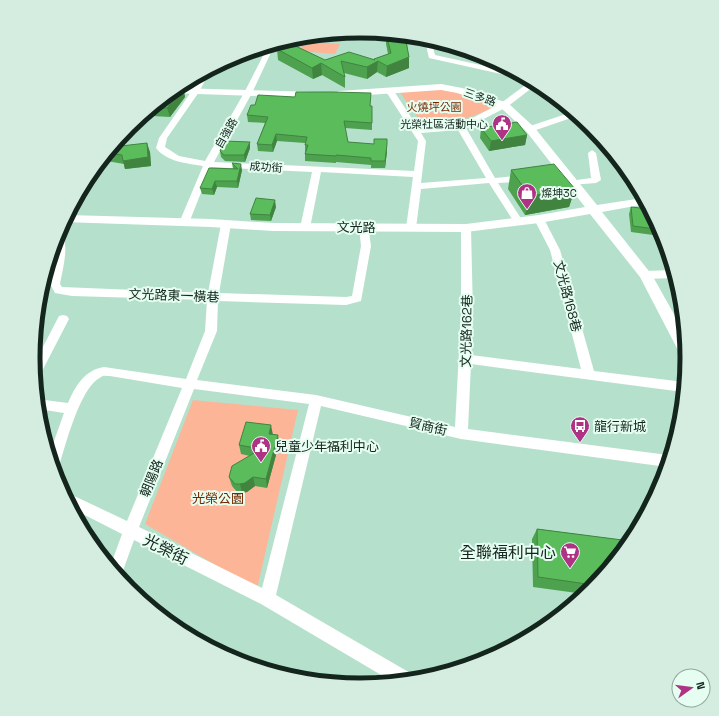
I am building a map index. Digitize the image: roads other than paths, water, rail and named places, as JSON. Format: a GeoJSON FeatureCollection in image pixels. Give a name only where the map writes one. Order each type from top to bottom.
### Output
{"type":"FeatureCollection","features":[{"type":"Feature","properties":{"kind":"street"},"geometry":{"type":"LineString","coordinates":[[429,46],[432,56],[504,72]]}},
{"type":"Feature","properties":{"kind":"street","name":"自強路"},"geometry":{"type":"LineString","coordinates":[[184,223],[208,164],[248,93],[268,52]]}},
{"type":"Feature","properties":{"kind":"street","name":"成功街"},"geometry":{"type":"LineString","coordinates":[[200,81],[163,138],[160,148],[166,154],[181,160],[208,164],[418,174]]}},
{"type":"Feature","properties":{"kind":"street"},"geometry":{"type":"LineString","coordinates":[[416,131],[462,127],[504,105],[528,86]]}},
{"type":"Feature","properties":{"kind":"street","name":"三多路"},"geometry":{"type":"LineString","coordinates":[[183,91],[313,95],[440,87],[459,90],[504,105],[530,129],[645,275],[679,336]]}},
{"type":"Feature","properties":{"kind":"street"},"geometry":{"type":"LineString","coordinates":[[389,90],[422,141],[411,228]]}},
{"type":"Feature","properties":{"kind":"street"},"geometry":{"type":"LineString","coordinates":[[530,129],[569,116]]}},
{"type":"Feature","properties":{"kind":"street"},"geometry":{"type":"LineString","coordinates":[[462,127],[492,181],[517,220]]}},
{"type":"Feature","properties":{"kind":"street"},"geometry":{"type":"LineString","coordinates":[[573,184],[596,180],[592,153]]}},
{"type":"Feature","properties":{"kind":"street"},"geometry":{"type":"LineString","coordinates":[[305,228],[317,170]]}},
{"type":"Feature","properties":{"kind":"street"},"geometry":{"type":"LineString","coordinates":[[550,175],[565,174]]}},
{"type":"Feature","properties":{"kind":"street"},"geometry":{"type":"LineString","coordinates":[[416,186],[536,177]]}},
{"type":"Feature","properties":{"kind":"street","name":"文光路"},"geometry":{"type":"LineString","coordinates":[[72,219],[305,228],[466,228],[517,220],[540,219],[639,202]]}},
{"type":"Feature","properties":{"kind":"street","name":"文光路168巷"},"geometry":{"type":"LineString","coordinates":[[540,219],[555,250],[588,375]]}},
{"type":"Feature","properties":{"kind":"street"},"geometry":{"type":"LineString","coordinates":[[189,384],[211,331],[213,296],[226,224]]}},
{"type":"Feature","properties":{"kind":"street","name":"文光路東一橫巷"},"geometry":{"type":"LineString","coordinates":[[60,244],[62,248],[55,284],[59,290],[72,292],[346,301],[357,298],[366,246],[364,227]]}},
{"type":"Feature","properties":{"kind":"street","name":"文光路162巷"},"geometry":{"type":"LineString","coordinates":[[461,434],[466,358],[466,228]]}},
{"type":"Feature","properties":{"kind":"street"},"geometry":{"type":"LineString","coordinates":[[645,275],[669,274]]}},
{"type":"Feature","properties":{"kind":"street"},"geometry":{"type":"LineString","coordinates":[[40,364],[63,319]]}},
{"type":"Feature","properties":{"kind":"street"},"geometry":{"type":"LineString","coordinates":[[466,358],[678,386]]}},
{"type":"Feature","properties":{"kind":"street","name":"貿商街"},"geometry":{"type":"LineString","coordinates":[[71,409],[89,379],[97,373],[110,371],[189,384],[316,400],[461,434],[663,460]]}},
{"type":"Feature","properties":{"kind":"street","name":"朝陽路"},"geometry":{"type":"LineString","coordinates":[[117,567],[189,384]]}},
{"type":"Feature","properties":{"kind":"street"},"geometry":{"type":"LineString","coordinates":[[267,599],[316,400]]}},
{"type":"Feature","properties":{"kind":"street"},"geometry":{"type":"LineString","coordinates":[[43,405],[71,409],[55,457]]}},
{"type":"Feature","properties":{"kind":"street","name":"光榮街"},"geometry":{"type":"LineString","coordinates":[[74,503],[267,599],[398,675]]}},
{"type":"Feature","properties":{"kind":"place","name":"光榮社區活動中心"},"geometry":{"type":"Point","coordinates":[502,141]}},
{"type":"Feature","properties":{"kind":"place","name":"燦坤3C"},"geometry":{"type":"Point","coordinates":[527,210]}},
{"type":"Feature","properties":{"kind":"place","name":"龍行新城"},"geometry":{"type":"Point","coordinates":[580,443]}},
{"type":"Feature","properties":{"kind":"place","name":"兒童少年福利中心"},"geometry":{"type":"Point","coordinates":[261,463]}},
{"type":"Feature","properties":{"kind":"place","name":"全聯福利中心"},"geometry":{"type":"Point","coordinates":[570,569]}},
{"type":"Feature","properties":{"kind":"park label","name":"火燒坪公園"},"geometry":{"type":"Point","coordinates":[434,107]}},
{"type":"Feature","properties":{"kind":"park label","name":"光榮公園"},"geometry":{"type":"Point","coordinates":[218,498]}}]}
